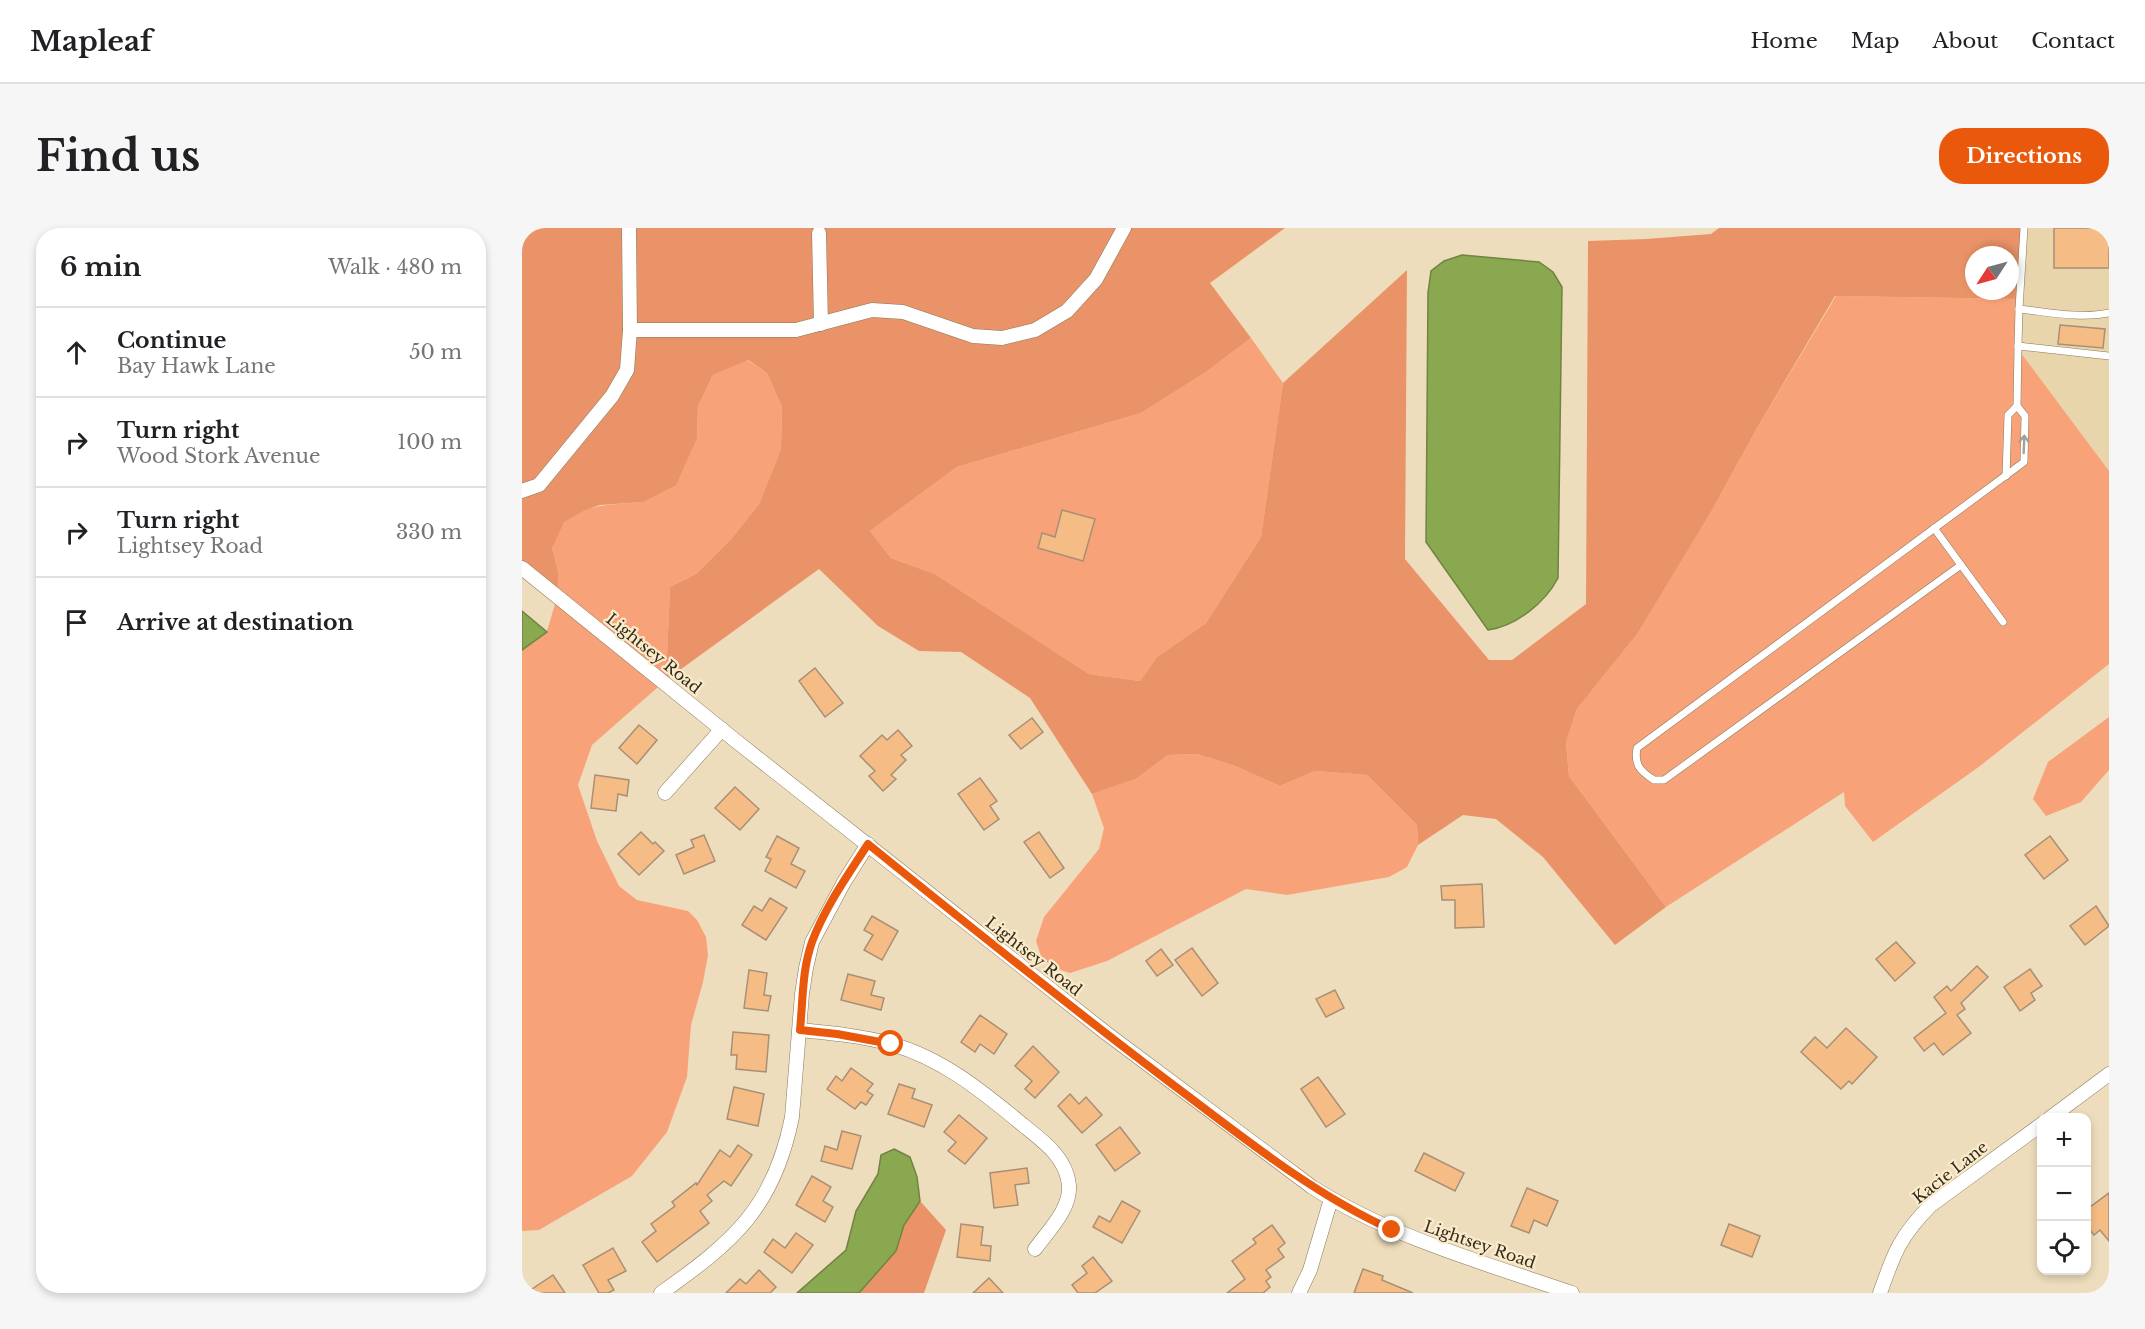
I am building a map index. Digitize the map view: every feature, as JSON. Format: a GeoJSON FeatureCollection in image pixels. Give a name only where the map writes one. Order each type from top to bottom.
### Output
{"type":"FeatureCollection","features":[{"type":"Feature","properties":{"kind":"street"},"geometry":{"type":"LineString","coordinates":[[522,491],[539,485],[612,396],[627,370],[630,330],[629,228]]}},
{"type":"Feature","properties":{"kind":"street"},"geometry":{"type":"LineString","coordinates":[[630,330],[796,330],[872,310],[903,312],[973,336],[1002,338],[1035,330],[1068,311],[1096,279],[1124,228]]}},
{"type":"Feature","properties":{"kind":"street"},"geometry":{"type":"LineString","coordinates":[[819,230],[821,324]]}},
{"type":"Feature","properties":{"kind":"street","name":"Lightsey Road"},"geometry":{"type":"LineString","coordinates":[[522,568],[1106,1033],[1228,1126],[1331,1199],[1392,1230],[1572,1293]]}},
{"type":"Feature","properties":{"kind":"street"},"geometry":{"type":"LineString","coordinates":[[665,794],[722,729]]}},
{"type":"Feature","properties":{"kind":"street"},"geometry":{"type":"LineString","coordinates":[[661,1293],[721,1248],[747,1221],[776,1172],[788,1136],[795,1098],[806,968],[812,942],[844,882],[868,844]]}},
{"type":"Feature","properties":{"kind":"street"},"geometry":{"type":"LineString","coordinates":[[800,1030],[891,1044],[936,1062],[967,1081],[1055,1152],[1065,1171],[1069,1185],[1068,1197],[1065,1208],[1035,1249]]}},
{"type":"Feature","properties":{"kind":"street"},"geometry":{"type":"LineString","coordinates":[[2057,1113],[2109,1074]]}},
{"type":"Feature","properties":{"kind":"street","name":"Kacie Lane"},"geometry":{"type":"LineString","coordinates":[[1880,1293],[1895,1249],[1915,1221],[1931,1205],[2037,1128]]}},
{"type":"Feature","properties":{"kind":"street"},"geometry":{"type":"LineString","coordinates":[[1299,1293],[1311,1270],[1331,1199]]}},
{"type":"Feature","properties":{"kind":"lane"},"geometry":{"type":"LineString","coordinates":[[1961,565],[1664,780],[1654,780],[1639,767],[1635,759],[1637,748],[2024,462],[2025,416],[2017,406],[2019,309],[2024,228]]}},
{"type":"Feature","properties":{"kind":"lane"},"geometry":{"type":"LineString","coordinates":[[2019,309],[2059,314],[2100,315],[2109,313]]}},
{"type":"Feature","properties":{"kind":"lane"},"geometry":{"type":"LineString","coordinates":[[2018,346],[2109,356]]}},
{"type":"Feature","properties":{"kind":"lane"},"geometry":{"type":"LineString","coordinates":[[2006,476],[2008,415],[2017,406]]}},
{"type":"Feature","properties":{"kind":"lane"},"geometry":{"type":"LineString","coordinates":[[1934,528],[2003,622]]}},
{"type":"Feature","properties":{"kind":"shaded area"},"geometry":{"type":"Polygon","coordinates":[[[522,228],[1285,228],[1210,283],[1251,338],[1206,372],[1141,413],[957,467],[870,531],[891,558],[935,574],[1089,674],[1140,681],[1157,657],[1206,623],[1261,537],[1283,383],[1407,270],[1405,559],[1489,660],[1512,660],[1586,604],[1588,241],[1711,234],[1719,228],[2023,228],[2020,299],[2019,246],[1965,246],[1965,298],[1835,296],[1757,428],[1711,512],[1638,633],[1577,709],[1566,742],[1569,776],[1666,907],[1615,945],[1543,857],[1496,819],[1463,815],[1418,845],[1417,825],[1367,775],[1315,771],[1280,786],[1235,766],[1197,754],[1168,755],[1136,779],[1092,794],[1030,698],[961,652],[919,651],[878,626],[819,569],[666,680],[670,587],[696,574],[732,538],[759,504],[781,449],[782,407],[767,373],[748,360],[713,375],[698,406],[697,438],[676,485],[643,502],[600,505],[583,511],[564,522],[552,548],[558,571],[558,594],[522,566],[522,228]]]}},
{"type":"Feature","properties":{"kind":"shaded area"},"geometry":{"type":"Polygon","coordinates":[[[2023,228],[2109,228],[2109,471],[2018,349],[2023,228]]]}},
{"type":"Feature","properties":{"kind":"shaded area"},"geometry":{"type":"Polygon","coordinates":[[[1462,255],[1539,262],[1553,272],[1562,287],[1558,578],[1546,596],[1529,612],[1509,624],[1488,630],[1426,542],[1428,293],[1431,271],[1444,261],[1462,255]]]}},
{"type":"Feature","properties":{"kind":"shaded area"},"geometry":{"type":"Polygon","coordinates":[[[1836,296],[1965,298],[1965,300],[2020,299],[2018,349],[2109,471],[2109,664],[1980,766],[1873,842],[1845,806],[1844,792],[1666,907],[1569,776],[1566,742],[1577,709],[1638,633],[1711,512],[1757,428],[1836,296]]]}},
{"type":"Feature","properties":{"kind":"shaded area"},"geometry":{"type":"Polygon","coordinates":[[[1251,338],[1283,383],[1261,537],[1206,623],[1157,657],[1140,681],[1089,674],[935,574],[891,558],[870,531],[957,467],[1141,413],[1206,372],[1251,338]]]}},
{"type":"Feature","properties":{"kind":"shaded area"},"geometry":{"type":"Polygon","coordinates":[[[747,360],[767,373],[782,407],[781,449],[759,504],[732,538],[696,574],[670,587],[666,680],[592,745],[578,785],[597,841],[619,886],[637,900],[688,911],[697,920],[706,937],[708,955],[691,1025],[687,1077],[667,1132],[632,1176],[539,1230],[522,1231],[522,650],[547,631],[558,594],[558,571],[552,548],[562,524],[571,516],[590,508],[643,502],[697,438],[698,406],[713,375],[747,360]]]}},
{"type":"Feature","properties":{"kind":"shaded area"},"geometry":{"type":"Polygon","coordinates":[[[522,611],[547,632],[522,650],[522,611]]]}},
{"type":"Feature","properties":{"kind":"shaded area"},"geometry":{"type":"Polygon","coordinates":[[[2109,717],[2109,770],[2081,802],[2046,816],[2033,799],[2048,762],[2109,717]]]}},
{"type":"Feature","properties":{"kind":"shaded area"},"geometry":{"type":"Polygon","coordinates":[[[1197,754],[1235,766],[1280,786],[1315,771],[1367,775],[1417,825],[1418,845],[1407,867],[1389,877],[1287,895],[1246,889],[1107,961],[1070,973],[1052,967],[1041,956],[1036,941],[1044,917],[1099,849],[1104,828],[1092,794],[1136,779],[1168,755],[1197,754]]]}},
{"type":"Feature","properties":{"kind":"shaded area"},"geometry":{"type":"Polygon","coordinates":[[[894,1149],[910,1157],[917,1177],[920,1201],[904,1225],[896,1251],[859,1293],[797,1293],[846,1250],[856,1211],[878,1174],[881,1155],[894,1149]]]}},
{"type":"Feature","properties":{"kind":"shaded area"},"geometry":{"type":"Polygon","coordinates":[[[920,1201],[946,1230],[924,1293],[859,1293],[896,1251],[904,1224],[920,1201]]]}},
{"type":"Feature","properties":{"kind":"building"},"geometry":{"type":"Polygon","coordinates":[[[2054,228],[2109,228],[2109,268],[2054,268],[2054,228]]]}},
{"type":"Feature","properties":{"kind":"building"},"geometry":{"type":"Polygon","coordinates":[[[2060,325],[2105,329],[2103,348],[2058,344],[2060,325]]]}},
{"type":"Feature","properties":{"kind":"building"},"geometry":{"type":"Polygon","coordinates":[[[1062,510],[1095,519],[1083,561],[1038,548],[1042,533],[1055,537],[1062,510]]]}},
{"type":"Feature","properties":{"kind":"building"},"geometry":{"type":"Polygon","coordinates":[[[815,668],[843,703],[825,717],[799,681],[815,668]]]}},
{"type":"Feature","properties":{"kind":"building"},"geometry":{"type":"Polygon","coordinates":[[[1032,718],[1043,732],[1021,749],[1009,735],[1032,718]]]}},
{"type":"Feature","properties":{"kind":"building"},"geometry":{"type":"Polygon","coordinates":[[[639,725],[657,740],[637,764],[619,748],[639,725]]]}},
{"type":"Feature","properties":{"kind":"building"},"geometry":{"type":"Polygon","coordinates":[[[898,730],[912,746],[901,755],[906,760],[891,775],[896,779],[883,791],[869,776],[875,771],[860,756],[882,735],[887,740],[898,730]]]}},
{"type":"Feature","properties":{"kind":"building"},"geometry":{"type":"Polygon","coordinates":[[[595,775],[629,780],[627,796],[618,794],[616,811],[591,808],[595,775]]]}},
{"type":"Feature","properties":{"kind":"building"},"geometry":{"type":"Polygon","coordinates":[[[980,778],[997,801],[990,806],[999,819],[984,830],[958,794],[980,778]]]}},
{"type":"Feature","properties":{"kind":"building"},"geometry":{"type":"Polygon","coordinates":[[[735,787],[759,809],[740,830],[715,808],[735,787]]]}},
{"type":"Feature","properties":{"kind":"building"},"geometry":{"type":"Polygon","coordinates":[[[641,832],[664,851],[639,875],[618,854],[641,832]]]}},
{"type":"Feature","properties":{"kind":"building"},"geometry":{"type":"Polygon","coordinates":[[[1039,832],[1064,868],[1050,878],[1024,842],[1039,832]]]}},
{"type":"Feature","properties":{"kind":"building"},"geometry":{"type":"Polygon","coordinates":[[[704,835],[715,861],[684,874],[676,855],[694,847],[691,840],[704,835]]]}},
{"type":"Feature","properties":{"kind":"building"},"geometry":{"type":"Polygon","coordinates":[[[777,836],[799,848],[791,864],[805,871],[796,888],[765,871],[771,859],[766,857],[777,836]]]}},
{"type":"Feature","properties":{"kind":"building"},"geometry":{"type":"Polygon","coordinates":[[[2050,836],[2068,860],[2044,879],[2025,855],[2050,836]]]}},
{"type":"Feature","properties":{"kind":"building"},"geometry":{"type":"Polygon","coordinates":[[[1482,884],[1484,927],[1455,928],[1455,900],[1442,900],[1441,886],[1482,884]]]}},
{"type":"Feature","properties":{"kind":"building"},"geometry":{"type":"Polygon","coordinates":[[[770,898],[787,908],[766,940],[742,925],[754,906],[762,911],[770,898]]]}},
{"type":"Feature","properties":{"kind":"building"},"geometry":{"type":"Polygon","coordinates":[[[2096,906],[2109,926],[2085,945],[2070,926],[2096,906]]]}},
{"type":"Feature","properties":{"kind":"building"},"geometry":{"type":"Polygon","coordinates":[[[872,916],[898,931],[882,960],[864,950],[873,935],[864,930],[872,916]]]}},
{"type":"Feature","properties":{"kind":"building"},"geometry":{"type":"Polygon","coordinates":[[[1896,942],[1915,963],[1895,981],[1876,959],[1896,942]]]}},
{"type":"Feature","properties":{"kind":"building"},"geometry":{"type":"Polygon","coordinates":[[[1192,948],[1218,983],[1202,996],[1175,960],[1192,948]]]}},
{"type":"Feature","properties":{"kind":"building"},"geometry":{"type":"Polygon","coordinates":[[[1161,949],[1173,965],[1157,976],[1146,961],[1161,949]]]}},
{"type":"Feature","properties":{"kind":"building"},"geometry":{"type":"Polygon","coordinates":[[[1977,966],[1988,977],[1961,1003],[1965,1009],[1957,1015],[1971,1033],[1943,1055],[1934,1043],[1924,1051],[1914,1038],[1946,1013],[1934,997],[1947,986],[1951,991],[1977,966]]]}},
{"type":"Feature","properties":{"kind":"building"},"geometry":{"type":"Polygon","coordinates":[[[2030,969],[2042,986],[2031,993],[2035,1000],[2020,1011],[2004,987],[2030,969]]]}},
{"type":"Feature","properties":{"kind":"building"},"geometry":{"type":"Polygon","coordinates":[[[749,970],[767,973],[764,995],[771,996],[768,1011],[744,1008],[749,970]]]}},
{"type":"Feature","properties":{"kind":"building"},"geometry":{"type":"Polygon","coordinates":[[[848,974],[875,981],[871,995],[884,998],[881,1010],[841,1000],[848,974]]]}},
{"type":"Feature","properties":{"kind":"building"},"geometry":{"type":"Polygon","coordinates":[[[1335,990],[1344,1008],[1326,1017],[1316,999],[1335,990]]]}},
{"type":"Feature","properties":{"kind":"building"},"geometry":{"type":"Polygon","coordinates":[[[980,1015],[1007,1034],[994,1054],[980,1044],[975,1052],[961,1042],[980,1015]]]}},
{"type":"Feature","properties":{"kind":"building"},"geometry":{"type":"Polygon","coordinates":[[[1846,1028],[1877,1057],[1852,1084],[1849,1081],[1841,1089],[1801,1052],[1815,1037],[1827,1048],[1846,1028]]]}},
{"type":"Feature","properties":{"kind":"building"},"geometry":{"type":"Polygon","coordinates":[[[733,1032],[769,1035],[766,1072],[736,1069],[737,1055],[731,1055],[733,1032]]]}},
{"type":"Feature","properties":{"kind":"building"},"geometry":{"type":"Polygon","coordinates":[[[1033,1046],[1059,1072],[1035,1098],[1025,1089],[1032,1081],[1015,1066],[1033,1046]]]}},
{"type":"Feature","properties":{"kind":"building"},"geometry":{"type":"Polygon","coordinates":[[[851,1068],[873,1084],[867,1091],[873,1095],[866,1105],[861,1102],[855,1109],[827,1089],[836,1076],[842,1081],[851,1068]]]}},
{"type":"Feature","properties":{"kind":"building"},"geometry":{"type":"Polygon","coordinates":[[[1318,1077],[1345,1114],[1326,1127],[1301,1089],[1318,1077]]]}},
{"type":"Feature","properties":{"kind":"building"},"geometry":{"type":"Polygon","coordinates":[[[899,1084],[915,1089],[912,1098],[932,1105],[924,1127],[888,1114],[899,1084]]]}},
{"type":"Feature","properties":{"kind":"building"},"geometry":{"type":"Polygon","coordinates":[[[734,1087],[764,1094],[758,1126],[727,1119],[734,1087]]]}},
{"type":"Feature","properties":{"kind":"building"},"geometry":{"type":"Polygon","coordinates":[[[1070,1094],[1079,1104],[1086,1097],[1102,1115],[1082,1133],[1058,1106],[1070,1094]]]}},
{"type":"Feature","properties":{"kind":"building"},"geometry":{"type":"Polygon","coordinates":[[[959,1115],[987,1138],[965,1164],[948,1151],[956,1142],[944,1132],[959,1115]]]}},
{"type":"Feature","properties":{"kind":"building"},"geometry":{"type":"Polygon","coordinates":[[[1120,1127],[1140,1153],[1115,1171],[1096,1145],[1120,1127]]]}},
{"type":"Feature","properties":{"kind":"building"},"geometry":{"type":"Polygon","coordinates":[[[842,1131],[861,1136],[852,1169],[821,1161],[825,1146],[837,1150],[842,1131]]]}},
{"type":"Feature","properties":{"kind":"building"},"geometry":{"type":"Polygon","coordinates":[[[738,1145],[752,1155],[731,1186],[724,1181],[707,1195],[712,1201],[700,1211],[709,1223],[657,1262],[642,1242],[656,1231],[651,1224],[675,1206],[672,1202],[696,1183],[697,1185],[720,1150],[730,1157],[738,1145]]]}},
{"type":"Feature","properties":{"kind":"building"},"geometry":{"type":"Polygon","coordinates":[[[1424,1153],[1464,1173],[1455,1191],[1415,1171],[1424,1153]]]}},
{"type":"Feature","properties":{"kind":"building"},"geometry":{"type":"Polygon","coordinates":[[[1027,1168],[1029,1183],[1015,1185],[1018,1205],[994,1208],[990,1173],[1027,1168]]]}},
{"type":"Feature","properties":{"kind":"building"},"geometry":{"type":"Polygon","coordinates":[[[812,1176],[831,1187],[823,1201],[833,1207],[825,1222],[796,1205],[812,1176]]]}},
{"type":"Feature","properties":{"kind":"building"},"geometry":{"type":"Polygon","coordinates":[[[1527,1188],[1558,1201],[1547,1226],[1534,1220],[1529,1233],[1511,1226],[1527,1188]]]}},
{"type":"Feature","properties":{"kind":"building"},"geometry":{"type":"Polygon","coordinates":[[[2109,1193],[2109,1241],[2100,1230],[2094,1235],[2091,1231],[2091,1206],[2109,1193]]]}},
{"type":"Feature","properties":{"kind":"building"},"geometry":{"type":"Polygon","coordinates":[[[1122,1201],[1140,1211],[1122,1243],[1093,1227],[1099,1216],[1110,1222],[1122,1201]]]}},
{"type":"Feature","properties":{"kind":"building"},"geometry":{"type":"Polygon","coordinates":[[[961,1224],[983,1227],[981,1245],[991,1246],[990,1261],[957,1257],[961,1224]]]}},
{"type":"Feature","properties":{"kind":"building"},"geometry":{"type":"Polygon","coordinates":[[[1729,1224],[1760,1236],[1752,1257],[1721,1245],[1729,1224]]]}},
{"type":"Feature","properties":{"kind":"building"},"geometry":{"type":"Polygon","coordinates":[[[1272,1225],[1285,1243],[1278,1249],[1284,1257],[1266,1270],[1271,1277],[1266,1281],[1270,1287],[1263,1293],[1227,1293],[1245,1279],[1232,1261],[1256,1243],[1253,1239],[1272,1225]]]}},
{"type":"Feature","properties":{"kind":"building"},"geometry":{"type":"Polygon","coordinates":[[[796,1233],[813,1245],[792,1273],[764,1252],[773,1239],[785,1248],[796,1233]]]}},
{"type":"Feature","properties":{"kind":"building"},"geometry":{"type":"Polygon","coordinates":[[[613,1248],[626,1271],[608,1280],[614,1290],[599,1293],[583,1265],[613,1248]]]}},
{"type":"Feature","properties":{"kind":"building"},"geometry":{"type":"Polygon","coordinates":[[[1093,1257],[1112,1281],[1095,1293],[1078,1293],[1072,1285],[1087,1273],[1082,1266],[1093,1257]]]}},
{"type":"Feature","properties":{"kind":"building"},"geometry":{"type":"Polygon","coordinates":[[[1363,1269],[1383,1276],[1382,1280],[1413,1293],[1354,1293],[1363,1269]]]}},
{"type":"Feature","properties":{"kind":"building"},"geometry":{"type":"Polygon","coordinates":[[[759,1270],[776,1287],[770,1293],[726,1293],[740,1279],[746,1284],[759,1270]]]}},
{"type":"Feature","properties":{"kind":"building"},"geometry":{"type":"Polygon","coordinates":[[[553,1275],[565,1293],[526,1293],[553,1275]]]}},
{"type":"Feature","properties":{"kind":"building"},"geometry":{"type":"Polygon","coordinates":[[[989,1278],[1003,1293],[973,1293],[989,1278]]]}},
{"type":"Feature","properties":{"kind":"route"},"geometry":{"type":"LineString","coordinates":[[891,1044],[800,1030],[802,994],[812,942],[844,882],[868,844],[1106,1033],[1228,1126],[1312,1187],[1392,1230]]}}]}
